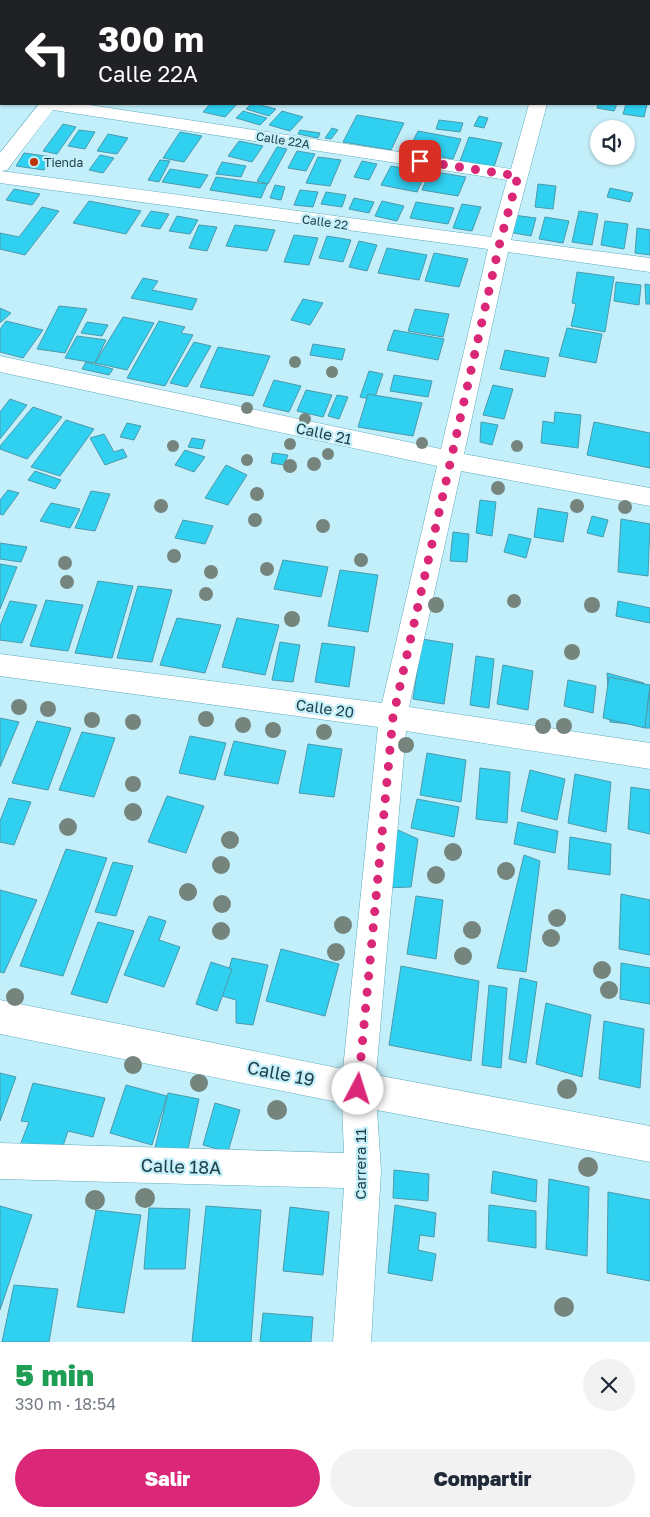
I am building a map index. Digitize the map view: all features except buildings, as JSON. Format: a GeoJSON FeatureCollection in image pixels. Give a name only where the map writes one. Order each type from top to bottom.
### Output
{"type":"FeatureCollection","features":[{"type":"Feature","properties":{"kind":"street"},"geometry":{"type":"LineString","coordinates":[[0,166],[47,105]]}},
{"type":"Feature","properties":{"kind":"street","name":"Calle 22A"},"geometry":{"type":"LineString","coordinates":[[55,105],[518,176]]}},
{"type":"Feature","properties":{"kind":"street","name":"Carrera 11"},"geometry":{"type":"LineString","coordinates":[[352,1342],[363,1172],[358,1089],[393,717],[499,246],[538,105]]}},
{"type":"Feature","properties":{"kind":"street","name":"Calle 22"},"geometry":{"type":"LineString","coordinates":[[0,177],[650,265]]}},
{"type":"Feature","properties":{"kind":"street","name":"Calle 21"},"geometry":{"type":"LineString","coordinates":[[0,364],[450,460],[650,496]]}},
{"type":"Feature","properties":{"kind":"street","name":"Calle 20"},"geometry":{"type":"LineString","coordinates":[[0,665],[393,717],[650,756]]}},
{"type":"Feature","properties":{"kind":"street","name":"Calle 19"},"geometry":{"type":"LineString","coordinates":[[0,1017],[358,1089],[650,1144]]}},
{"type":"Feature","properties":{"kind":"street","name":"Calle 18A"},"geometry":{"type":"LineString","coordinates":[[0,1161],[363,1172]]}},
{"type":"Feature","properties":{"kind":"place","name":"Tienda"},"geometry":{"type":"Point","coordinates":[34,162]}},
{"type":"Feature","properties":{"kind":"route"},"geometry":{"type":"LineString","coordinates":[[358,1089],[393,717],[499,246],[518,176],[420,161]]}}]}
